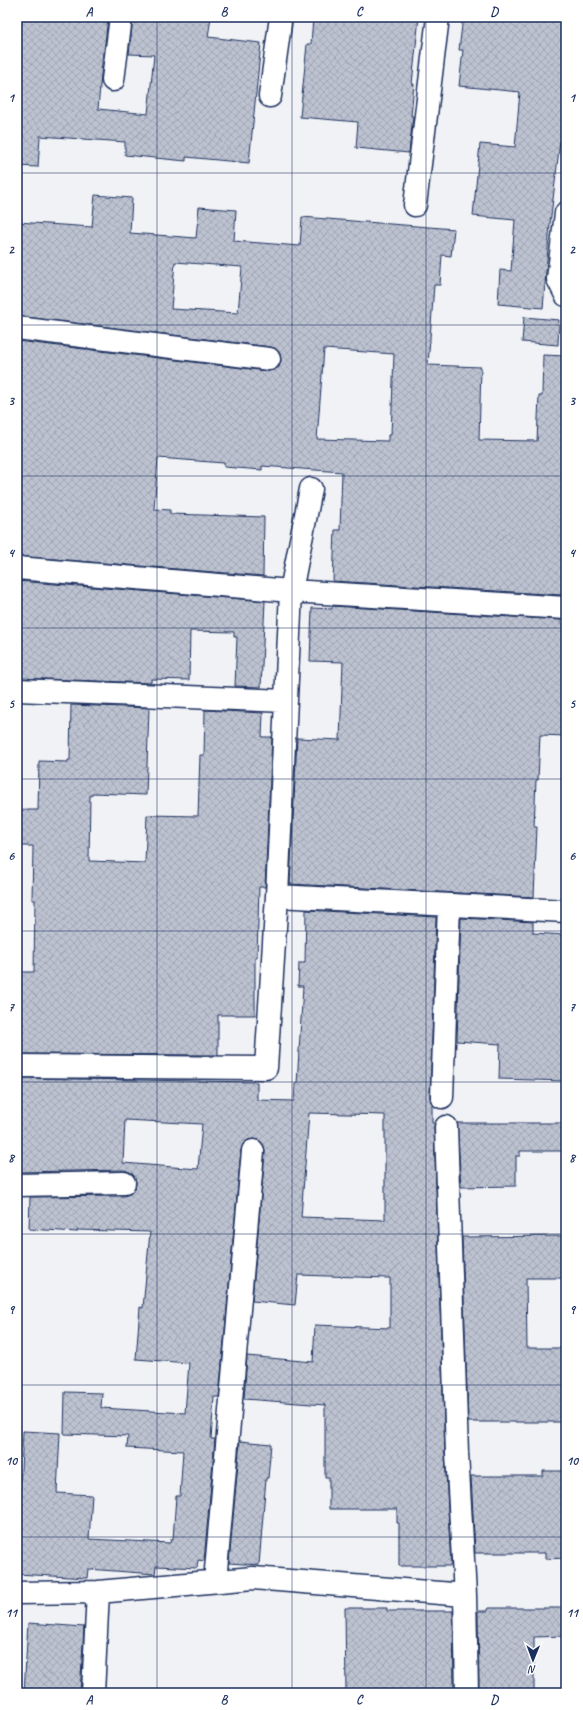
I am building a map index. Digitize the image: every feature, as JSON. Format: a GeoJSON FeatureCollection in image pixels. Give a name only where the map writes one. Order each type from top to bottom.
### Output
{"type":"FeatureCollection","features":[{"type":"Feature","properties":{"kind":"street"},"geometry":{"type":"LineString","coordinates":[[113,80],[121,17]]}},
{"type":"Feature","properties":{"kind":"street"},"geometry":{"type":"LineString","coordinates":[[270,96],[281,17]]}},
{"type":"Feature","properties":{"kind":"street"},"geometry":{"type":"LineString","coordinates":[[414,205],[438,17]]}},
{"type":"Feature","properties":{"kind":"street"},"geometry":{"type":"LineString","coordinates":[[566,213],[558,279],[566,295]]}},
{"type":"Feature","properties":{"kind":"street"},"geometry":{"type":"LineString","coordinates":[[17,328],[269,359]]}},
{"type":"Feature","properties":{"kind":"street"},"geometry":{"type":"LineString","coordinates":[[17,1066],[266,1068],[277,896],[291,591],[311,489]]}},
{"type":"Feature","properties":{"kind":"street"},"geometry":{"type":"LineString","coordinates":[[17,568],[291,591],[566,608]]}},
{"type":"Feature","properties":{"kind":"street"},"geometry":{"type":"LineString","coordinates":[[17,690],[286,701]]}},
{"type":"Feature","properties":{"kind":"street"},"geometry":{"type":"LineString","coordinates":[[277,896],[566,910]]}},
{"type":"Feature","properties":{"kind":"street"},"geometry":{"type":"LineString","coordinates":[[442,1097],[449,905]]}},
{"type":"Feature","properties":{"kind":"street"},"geometry":{"type":"LineString","coordinates":[[446,1128],[457,1453],[465,1595],[467,1693]]}},
{"type":"Feature","properties":{"kind":"street"},"geometry":{"type":"LineString","coordinates":[[215,1581],[252,1151]]}},
{"type":"Feature","properties":{"kind":"street"},"geometry":{"type":"LineString","coordinates":[[17,1185],[124,1183]]}},
{"type":"Feature","properties":{"kind":"street"},"geometry":{"type":"LineString","coordinates":[[17,1593],[98,1592],[253,1578],[465,1595]]}},
{"type":"Feature","properties":{"kind":"street"},"geometry":{"type":"LineString","coordinates":[[93,1693],[98,1592]]}},
{"type":"Feature","properties":{"kind":"building"},"geometry":{"type":"Polygon","coordinates":[[[17,17],[108,17],[98,109],[148,114],[154,55],[129,54],[133,17],[211,17],[208,37],[261,43],[249,163],[186,157],[186,161],[125,155],[125,142],[40,136],[38,167],[17,166],[17,17]]]}},
{"type":"Feature","properties":{"kind":"building"},"geometry":{"type":"Polygon","coordinates":[[[313,17],[419,17],[412,84],[414,84],[411,116],[413,116],[409,153],[356,148],[358,122],[300,117],[307,44],[311,44],[313,17]]]}},
{"type":"Feature","properties":{"kind":"building"},"geometry":{"type":"Polygon","coordinates":[[[463,17],[566,17],[566,105],[550,224],[543,308],[498,304],[500,270],[511,271],[515,220],[473,216],[480,144],[515,147],[520,92],[459,86],[463,50],[459,50],[463,17]]]}},
{"type":"Feature","properties":{"kind":"building"},"geometry":{"type":"Polygon","coordinates":[[[95,195],[132,198],[130,233],[196,238],[199,207],[236,210],[234,241],[300,246],[302,217],[454,229],[451,256],[442,255],[440,285],[434,285],[428,365],[481,367],[479,440],[537,441],[539,396],[542,396],[543,355],[566,356],[566,553],[564,553],[562,595],[333,581],[335,530],[340,530],[342,472],[262,466],[262,470],[224,467],[224,463],[158,458],[154,509],[170,510],[170,514],[264,517],[263,576],[17,556],[17,473],[19,446],[17,446],[17,341],[267,371],[274,370],[279,367],[281,361],[280,354],[276,349],[271,347],[17,316],[17,222],[92,227],[95,195]],[[175,262],[171,309],[238,313],[242,267],[175,262]],[[324,349],[317,439],[388,441],[388,435],[391,435],[394,354],[324,349]]]}},
{"type":"Feature","properties":{"kind":"building"},"geometry":{"type":"Polygon","coordinates":[[[524,317],[559,320],[558,345],[522,342],[524,317]]]}},
{"type":"Feature","properties":{"kind":"building"},"geometry":{"type":"Polygon","coordinates":[[[17,581],[265,601],[261,687],[235,686],[237,637],[234,637],[234,632],[190,631],[189,680],[151,679],[151,683],[17,678],[17,581]]]}},
{"type":"Feature","properties":{"kind":"building"},"geometry":{"type":"Polygon","coordinates":[[[332,606],[561,620],[561,624],[566,624],[566,736],[540,735],[534,827],[537,827],[534,897],[290,884],[297,738],[340,740],[343,662],[310,661],[312,608],[332,609],[332,606]]]}},
{"type":"Feature","properties":{"kind":"building"},"geometry":{"type":"Polygon","coordinates":[[[71,705],[149,708],[146,795],[93,793],[93,795],[90,795],[89,861],[145,863],[147,815],[198,816],[200,755],[204,755],[205,710],[263,713],[262,737],[272,737],[265,887],[259,887],[257,957],[255,957],[255,1015],[218,1015],[218,1055],[17,1054],[17,972],[34,972],[35,900],[32,900],[33,846],[17,846],[17,810],[38,810],[39,761],[68,762],[68,760],[70,760],[71,705]]]}},
{"type":"Feature","properties":{"kind":"building"},"geometry":{"type":"Polygon","coordinates":[[[306,910],[436,917],[430,1097],[432,1104],[432,1123],[435,1123],[445,1453],[451,1566],[399,1566],[399,1523],[397,1523],[397,1509],[329,1509],[329,1477],[325,1477],[325,1405],[244,1399],[247,1356],[313,1362],[315,1325],[390,1328],[390,1278],[298,1275],[295,1305],[252,1301],[265,1152],[264,1146],[260,1141],[254,1139],[248,1140],[243,1144],[241,1150],[219,1397],[214,1397],[211,1439],[215,1439],[204,1561],[198,1560],[197,1568],[156,1566],[155,1574],[88,1569],[87,1578],[17,1574],[17,1542],[23,1431],[60,1433],[57,1493],[92,1495],[89,1539],[170,1543],[171,1539],[173,1539],[176,1496],[180,1496],[183,1451],[127,1448],[128,1436],[64,1434],[65,1392],[102,1393],[101,1408],[185,1413],[189,1363],[136,1359],[140,1307],[143,1308],[150,1232],[77,1230],[77,1232],[29,1229],[30,1197],[124,1196],[130,1194],[135,1189],[136,1182],[134,1176],[130,1172],[124,1170],[17,1172],[17,1078],[257,1082],[257,1100],[294,1101],[295,1084],[297,1084],[303,986],[298,986],[299,963],[305,963],[306,910]],[[309,1113],[301,1217],[385,1220],[385,1115],[309,1113]],[[125,1120],[123,1163],[198,1169],[202,1124],[125,1120]]]}},
{"type":"Feature","properties":{"kind":"building"},"geometry":{"type":"Polygon","coordinates":[[[461,918],[533,922],[533,933],[566,935],[566,1081],[499,1079],[500,1044],[457,1041],[461,918]]]}},
{"type":"Feature","properties":{"kind":"building"},"geometry":{"type":"Polygon","coordinates":[[[457,1123],[566,1123],[566,1151],[520,1151],[520,1156],[516,1156],[516,1186],[461,1187],[457,1123]]]}},
{"type":"Feature","properties":{"kind":"building"},"geometry":{"type":"Polygon","coordinates":[[[566,1236],[566,1278],[526,1278],[527,1348],[566,1348],[566,1422],[468,1422],[462,1237],[566,1236]]]}},
{"type":"Feature","properties":{"kind":"building"},"geometry":{"type":"Polygon","coordinates":[[[240,1441],[271,1444],[268,1478],[266,1478],[259,1565],[229,1563],[240,1441]]]}},
{"type":"Feature","properties":{"kind":"building"},"geometry":{"type":"Polygon","coordinates":[[[543,1471],[566,1471],[566,1558],[545,1559],[545,1553],[475,1553],[471,1476],[543,1476],[543,1471]]]}},
{"type":"Feature","properties":{"kind":"building"},"geometry":{"type":"Polygon","coordinates":[[[345,1608],[387,1608],[387,1611],[453,1611],[454,1693],[346,1693],[345,1608]]]}},
{"type":"Feature","properties":{"kind":"building"},"geometry":{"type":"Polygon","coordinates":[[[488,1608],[566,1608],[566,1636],[534,1637],[534,1693],[479,1693],[478,1611],[488,1611],[488,1608]]]}},
{"type":"Feature","properties":{"kind":"building"},"geometry":{"type":"Polygon","coordinates":[[[28,1623],[84,1627],[80,1693],[24,1693],[28,1623]]]}}]}
